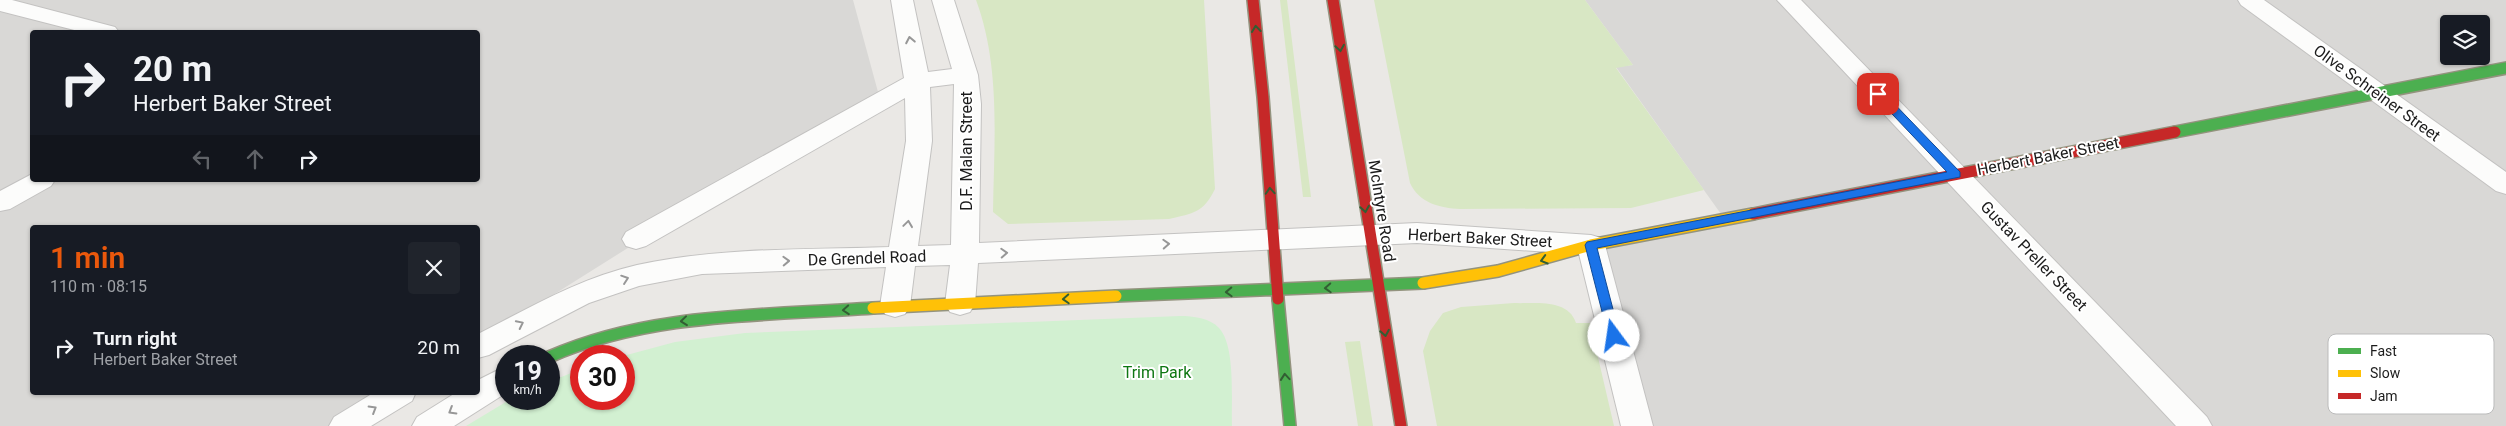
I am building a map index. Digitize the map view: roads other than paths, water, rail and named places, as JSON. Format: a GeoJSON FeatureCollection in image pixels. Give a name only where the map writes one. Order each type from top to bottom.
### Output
{"type":"FeatureCollection","features":[{"type":"Feature","properties":{"kind":"street"},"geometry":{"type":"LineString","coordinates":[[895,306],[920,141],[917,81],[902,0]]}},
{"type":"Feature","properties":{"kind":"street","name":"D.F. Malan Street"},"geometry":{"type":"LineString","coordinates":[[943,0],[966,76],[968,137],[965,254],[960,304]]}},
{"type":"Feature","properties":{"kind":"street"},"geometry":{"type":"LineString","coordinates":[[1253,0],[1263,97],[1272,239],[1290,426]]}},
{"type":"Feature","properties":{"kind":"street","name":"McIntyre Road"},"geometry":{"type":"LineString","coordinates":[[1333,0],[1369,236],[1401,426]]}},
{"type":"Feature","properties":{"kind":"street","name":"Gustav Preller Street"},"geometry":{"type":"LineString","coordinates":[[1788,0],[2196,426]]}},
{"type":"Feature","properties":{"kind":"street","name":"Olive Schreiner Street"},"geometry":{"type":"LineString","coordinates":[[2249,0],[2506,185]]}},
{"type":"Feature","properties":{"kind":"street"},"geometry":{"type":"LineString","coordinates":[[1,2],[100,30]]}},
{"type":"Feature","properties":{"kind":"street","name":"Herbert Baker Street"},"geometry":{"type":"LineString","coordinates":[[1277,290],[1425,283],[1498,271],[1591,245],[2506,68]]}},
{"type":"Feature","properties":{"kind":"street"},"geometry":{"type":"LineString","coordinates":[[636,239],[917,81],[966,76]]}},
{"type":"Feature","properties":{"kind":"street"},"geometry":{"type":"LineString","coordinates":[[0,202],[38,182]]}},
{"type":"Feature","properties":{"kind":"street","name":"Herbert Baker Street"},"geometry":{"type":"LineString","coordinates":[[1272,239],[1437,234],[1591,245]]}},
{"type":"Feature","properties":{"kind":"street","name":"De Grendel Road"},"geometry":{"type":"LineString","coordinates":[[480,346],[579,295],[636,276],[702,264],[903,257],[1272,239]]}},
{"type":"Feature","properties":{"kind":"street"},"geometry":{"type":"LineString","coordinates":[[1591,245],[1637,426]]}},
{"type":"Feature","properties":{"kind":"street"},"geometry":{"type":"LineString","coordinates":[[560,352],[569,347],[634,328],[683,321],[895,306],[1277,290]]}},
{"type":"Feature","properties":{"kind":"street"},"geometry":{"type":"LineString","coordinates":[[480,394],[495,385]]}},
{"type":"Feature","properties":{"kind":"street"},"geometry":{"type":"LineString","coordinates":[[346,426],[396,395]]}},
{"type":"Feature","properties":{"kind":"street"},"geometry":{"type":"LineString","coordinates":[[428,426],[478,395]]}},
{"type":"Feature","properties":{"kind":"park label","name":"Trim Park"},"geometry":{"type":"Point","coordinates":[1157,372]}}]}
